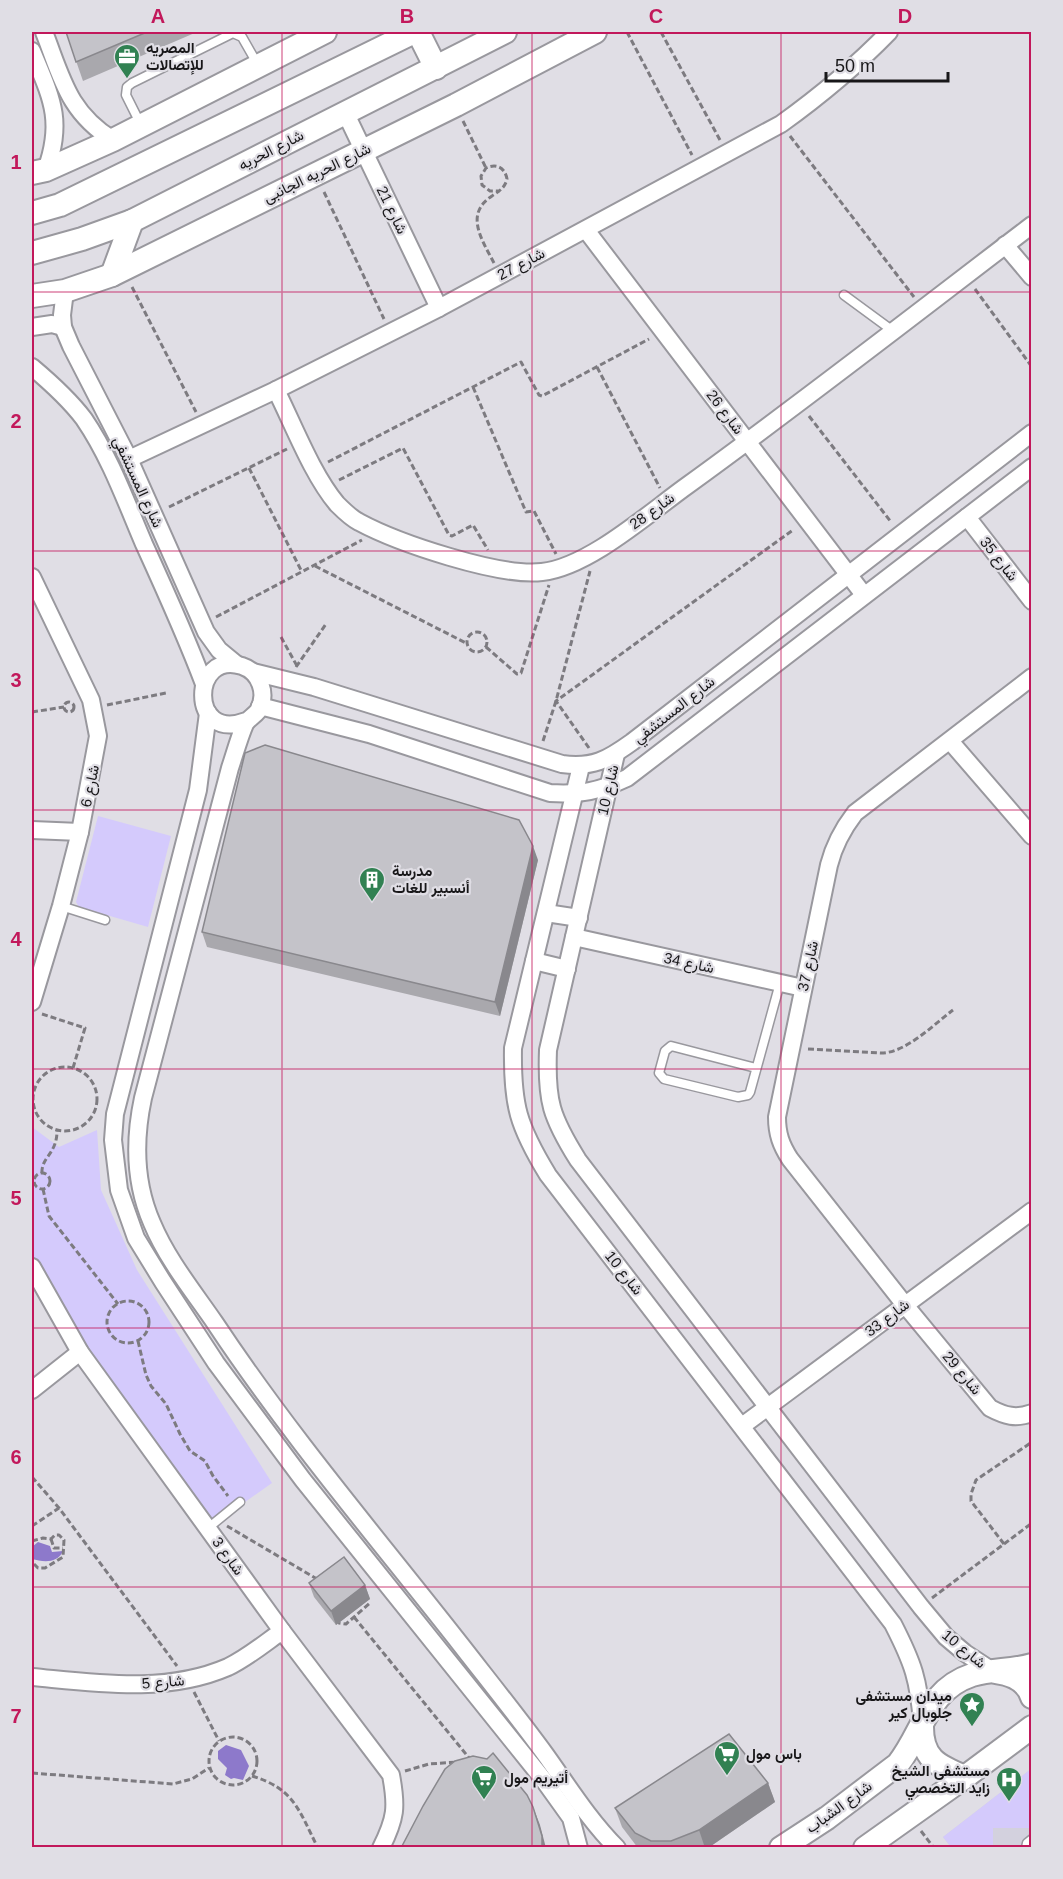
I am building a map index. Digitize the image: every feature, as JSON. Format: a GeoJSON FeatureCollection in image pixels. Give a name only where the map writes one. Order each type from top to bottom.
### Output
{"type":"FeatureCollection","features":[{"type":"Feature","properties":{"kind":"street"},"geometry":{"type":"LineString","coordinates":[[44,32],[74,105],[85,119],[113,140]]}},
{"type":"Feature","properties":{"kind":"street"},"geometry":{"type":"LineString","coordinates":[[39,172],[113,140],[325,32]]}},
{"type":"Feature","properties":{"kind":"street"},"geometry":{"type":"LineString","coordinates":[[32,213],[60,205],[159,158],[276,98],[416,32],[436,68]]}},
{"type":"Feature","properties":{"kind":"street","name":"شارع الحريه"},"geometry":{"type":"LineString","coordinates":[[32,253],[82,239],[132,221],[505,32]]}},
{"type":"Feature","properties":{"kind":"street","name":"شارع الحريه الجانبى"},"geometry":{"type":"LineString","coordinates":[[32,296],[65,291],[118,272],[456,105],[595,32]]}},
{"type":"Feature","properties":{"kind":"street","name":"شارع 27"},"geometry":{"type":"LineString","coordinates":[[129,459],[276,390],[439,308],[781,124],[822,95],[889,32]]}},
{"type":"Feature","properties":{"kind":"street"},"geometry":{"type":"LineString","coordinates":[[32,51],[50,94],[56,133],[53,152],[39,172]]}},
{"type":"Feature","properties":{"kind":"street"},"geometry":{"type":"LineString","coordinates":[[258,65],[276,98]]}},
{"type":"Feature","properties":{"kind":"street","name":"شارع 21"},"geometry":{"type":"LineString","coordinates":[[345,112],[439,308]]}},
{"type":"Feature","properties":{"kind":"street"},"geometry":{"type":"LineString","coordinates":[[141,125],[159,158]]}},
{"type":"Feature","properties":{"kind":"street"},"geometry":{"type":"LineString","coordinates":[[118,272],[132,221]]}},
{"type":"Feature","properties":{"kind":"street","name":"شارع 28"},"geometry":{"type":"LineString","coordinates":[[276,390],[324,488],[339,506],[357,521],[414,545],[515,572],[542,572],[558,568],[595,552],[748,442],[1032,225]]}},
{"type":"Feature","properties":{"kind":"street","name":"شارع 26"},"geometry":{"type":"LineString","coordinates":[[586,230],[864,595]]}},
{"type":"Feature","properties":{"kind":"street"},"geometry":{"type":"LineString","coordinates":[[1005,245],[1032,277]]}},
{"type":"Feature","properties":{"kind":"street","name":"شارع المستشفي"},"geometry":{"type":"LineString","coordinates":[[65,291],[63,327],[71,346],[129,459],[202,624],[219,650],[236,664]]}},
{"type":"Feature","properties":{"kind":"street"},"geometry":{"type":"LineString","coordinates":[[32,327],[52,324],[63,327]]}},
{"type":"Feature","properties":{"kind":"street","name":"شارع المستشفي"},"geometry":{"type":"LineString","coordinates":[[32,368],[52,383],[71,403],[84,419],[107,460],[204,684]]}},
{"type":"Feature","properties":{"kind":"street","name":"شارع المستشفي"},"geometry":{"type":"LineString","coordinates":[[253,672],[356,700],[562,764],[581,766],[599,763],[616,754],[1032,433]]}},
{"type":"Feature","properties":{"kind":"street","name":"شارع المستشفي"},"geometry":{"type":"LineString","coordinates":[[261,706],[369,734],[550,793],[574,794],[608,787],[627,778],[1032,467]]}},
{"type":"Feature","properties":{"kind":"street","name":"شارع 35"},"geometry":{"type":"LineString","coordinates":[[967,517],[1032,601]]}},
{"type":"Feature","properties":{"kind":"street","name":"شارع 6"},"geometry":{"type":"LineString","coordinates":[[32,580],[94,708],[98,736],[80,832],[61,906],[32,1002]]}},
{"type":"Feature","properties":{"kind":"street"},"geometry":{"type":"LineString","coordinates":[[236,664],[253,672],[261,684],[262,699],[261,706],[252,717],[230,725],[214,719],[208,713],[202,699],[204,684],[213,671],[236,664]]}},
{"type":"Feature","properties":{"kind":"street","name":"شارع 37"},"geometry":{"type":"LineString","coordinates":[[905,1305],[782,1146],[777,1132],[777,1117],[803,988],[829,865],[834,846],[843,829],[855,813],[1032,677]]}},
{"type":"Feature","properties":{"kind":"street"},"geometry":{"type":"LineString","coordinates":[[208,713],[198,790],[115,1114],[113,1140],[118,1190],[136,1238],[216,1363],[303,1480],[550,1774],[617,1848]]}},
{"type":"Feature","properties":{"kind":"street"},"geometry":{"type":"LineString","coordinates":[[246,721],[225,784],[143,1098],[136,1148],[138,1173],[146,1206],[163,1245],[233,1350],[319,1468],[428,1604],[550,1774],[571,1818],[579,1848]]}},
{"type":"Feature","properties":{"kind":"street"},"geometry":{"type":"LineString","coordinates":[[950,741],[1032,836]]}},
{"type":"Feature","properties":{"kind":"street","name":"شارع 10"},"geometry":{"type":"LineString","coordinates":[[616,754],[548,1050],[547,1079],[551,1109],[562,1135],[590,1177],[921,1606],[946,1637],[993,1672]]}},
{"type":"Feature","properties":{"kind":"street","name":"شارع 10"},"geometry":{"type":"LineString","coordinates":[[581,766],[513,1048],[512,1082],[517,1115],[531,1147],[548,1176],[893,1624],[915,1671],[922,1724]]}},
{"type":"Feature","properties":{"kind":"street"},"geometry":{"type":"LineString","coordinates":[[32,830],[80,832]]}},
{"type":"Feature","properties":{"kind":"street"},"geometry":{"type":"LineString","coordinates":[[546,913],[579,918]]}},
{"type":"Feature","properties":{"kind":"street","name":"شارع 34"},"geometry":{"type":"LineString","coordinates":[[574,938],[803,988]]}},
{"type":"Feature","properties":{"kind":"street"},"geometry":{"type":"LineString","coordinates":[[534,961],[567,969]]}},
{"type":"Feature","properties":{"kind":"street","name":"شارع 33"},"geometry":{"type":"LineString","coordinates":[[742,1426],[1032,1211]]}},
{"type":"Feature","properties":{"kind":"street","name":"شارع 3"},"geometry":{"type":"LineString","coordinates":[[32,1267],[80,1352],[213,1524],[282,1631],[392,1775]]}},
{"type":"Feature","properties":{"kind":"street","name":"شارع 29"},"geometry":{"type":"LineString","coordinates":[[905,1305],[990,1408],[1006,1416],[1023,1416],[1032,1413]]}},
{"type":"Feature","properties":{"kind":"street"},"geometry":{"type":"LineString","coordinates":[[32,1390],[80,1352]]}},
{"type":"Feature","properties":{"kind":"street"},"geometry":{"type":"LineString","coordinates":[[303,1480],[319,1468]]}},
{"type":"Feature","properties":{"kind":"street","name":"شارع 5"},"geometry":{"type":"LineString","coordinates":[[32,1677],[147,1685],[176,1683],[204,1677],[231,1666],[282,1631]]}},
{"type":"Feature","properties":{"kind":"street","name":"شارع الشباب"},"geometry":{"type":"LineString","coordinates":[[781,1848],[827,1818],[898,1764],[941,1692],[957,1681],[975,1674],[1032,1665]]}},
{"type":"Feature","properties":{"kind":"street"},"geometry":{"type":"LineString","coordinates":[[993,1672],[1008,1673],[1021,1680],[1032,1697]]}},
{"type":"Feature","properties":{"kind":"street"},"geometry":{"type":"LineString","coordinates":[[922,1724],[921,1738],[933,1761],[965,1778]]}},
{"type":"Feature","properties":{"kind":"street"},"geometry":{"type":"LineString","coordinates":[[865,1848],[965,1778],[1032,1727]]}},
{"type":"Feature","properties":{"kind":"street"},"geometry":{"type":"LineString","coordinates":[[381,1848],[392,1826],[396,1800],[392,1775]]}},
{"type":"Feature","properties":{"kind":"lane"},"geometry":{"type":"LineString","coordinates":[[141,125],[126,95],[127,87],[223,34],[240,35],[258,65]]}},
{"type":"Feature","properties":{"kind":"lane"},"geometry":{"type":"LineString","coordinates":[[844,295],[893,331]]}},
{"type":"Feature","properties":{"kind":"lane"},"geometry":{"type":"LineString","coordinates":[[61,906],[105,920]]}},
{"type":"Feature","properties":{"kind":"lane"},"geometry":{"type":"LineString","coordinates":[[756,1068],[671,1046],[665,1051],[659,1073],[664,1079],[742,1097],[750,1092],[780,983]]}},
{"type":"Feature","properties":{"kind":"lane"},"geometry":{"type":"LineString","coordinates":[[213,1524],[238,1504]]}},
{"type":"Feature","properties":{"kind":"lane"},"geometry":{"type":"LineString","coordinates":[[1026,1848],[1027,1843],[1032,1839]]}},
{"type":"Feature","properties":{"kind":"path"},"geometry":{"type":"LineString","coordinates":[[627,32],[698,167]]}},
{"type":"Feature","properties":{"kind":"path"},"geometry":{"type":"LineString","coordinates":[[661,32],[726,152]]}},
{"type":"Feature","properties":{"kind":"path"},"geometry":{"type":"LineString","coordinates":[[456,105],[486,168]]}},
{"type":"Feature","properties":{"kind":"path"},"geometry":{"type":"LineString","coordinates":[[781,124],[922,308]]}},
{"type":"Feature","properties":{"kind":"path"},"geometry":{"type":"LineString","coordinates":[[500,190],[490,191],[482,185],[481,176],[486,168],[495,166],[504,170],[507,179],[506,184],[500,190],[484,201],[477,215],[478,231],[500,275]]}},
{"type":"Feature","properties":{"kind":"path"},"geometry":{"type":"LineString","coordinates":[[316,174],[390,332]]}},
{"type":"Feature","properties":{"kind":"path"},"geometry":{"type":"LineString","coordinates":[[118,272],[203,424]]}},
{"type":"Feature","properties":{"kind":"path"},"geometry":{"type":"LineString","coordinates":[[966,276],[1032,367]]}},
{"type":"Feature","properties":{"kind":"path"},"geometry":{"type":"LineString","coordinates":[[315,469],[522,362],[539,395],[542,396],[663,331]]}},
{"type":"Feature","properties":{"kind":"path"},"geometry":{"type":"LineString","coordinates":[[597,367],[667,501]]}},
{"type":"Feature","properties":{"kind":"path"},"geometry":{"type":"LineString","coordinates":[[473,387],[526,512],[534,511],[558,568],[521,673],[517,674],[486,647]]}},
{"type":"Feature","properties":{"kind":"path"},"geometry":{"type":"LineString","coordinates":[[799,402],[900,534]]}},
{"type":"Feature","properties":{"kind":"path"},"geometry":{"type":"LineString","coordinates":[[153,514],[302,442]]}},
{"type":"Feature","properties":{"kind":"path"},"geometry":{"type":"LineString","coordinates":[[324,488],[402,447],[449,535],[452,536],[474,525],[498,568]]}},
{"type":"Feature","properties":{"kind":"path"},"geometry":{"type":"LineString","coordinates":[[249,468],[302,572]]}},
{"type":"Feature","properties":{"kind":"path"},"geometry":{"type":"LineString","coordinates":[[556,701],[807,520]]}},
{"type":"Feature","properties":{"kind":"path"},"geometry":{"type":"LineString","coordinates":[[202,624],[380,531]]}},
{"type":"Feature","properties":{"kind":"path"},"geometry":{"type":"LineString","coordinates":[[537,757],[556,701],[595,552]]}},
{"type":"Feature","properties":{"kind":"path"},"geometry":{"type":"LineString","coordinates":[[314,566],[466,643],[467,647],[475,653],[483,651],[486,647],[486,638],[479,632],[470,634],[466,643]]}},
{"type":"Feature","properties":{"kind":"path"},"geometry":{"type":"LineString","coordinates":[[287,681],[326,624]]}},
{"type":"Feature","properties":{"kind":"path"},"geometry":{"type":"LineString","coordinates":[[281,637],[297,666]]}},
{"type":"Feature","properties":{"kind":"path"},"geometry":{"type":"LineString","coordinates":[[94,708],[166,693]]}},
{"type":"Feature","properties":{"kind":"path"},"geometry":{"type":"LineString","coordinates":[[556,701],[599,763]]}},
{"type":"Feature","properties":{"kind":"path"},"geometry":{"type":"LineString","coordinates":[[32,712],[64,707]]}},
{"type":"Feature","properties":{"kind":"path"},"geometry":{"type":"LineString","coordinates":[[791,1048],[892,1052],[903,1048],[953,1010]]}},
{"type":"Feature","properties":{"kind":"path"},"geometry":{"type":"LineString","coordinates":[[32,1011],[85,1028],[74,1068]]}},
{"type":"Feature","properties":{"kind":"path"},"geometry":{"type":"LineString","coordinates":[[57,1068],[74,1068],[82,1072],[94,1086],[97,1094],[95,1112],[83,1126],[66,1132],[57,1131],[42,1122],[37,1115],[33,1090],[49,1071],[57,1068]]}},
{"type":"Feature","properties":{"kind":"path"},"geometry":{"type":"LineString","coordinates":[[42,1173],[42,1165],[57,1142],[57,1131]]}},
{"type":"Feature","properties":{"kind":"path"},"geometry":{"type":"LineString","coordinates":[[42,1173],[46,1174],[50,1181],[43,1189]]}},
{"type":"Feature","properties":{"kind":"path"},"geometry":{"type":"LineString","coordinates":[[42,1173],[35,1177],[34,1181],[43,1189],[49,1216],[118,1304]]}},
{"type":"Feature","properties":{"kind":"path"},"geometry":{"type":"LineString","coordinates":[[132,1302],[144,1309],[149,1323],[147,1330],[138,1341],[124,1343],[111,1335],[108,1329],[108,1315],[118,1304],[132,1302]]}},
{"type":"Feature","properties":{"kind":"path"},"geometry":{"type":"LineString","coordinates":[[138,1341],[146,1375],[166,1404],[190,1451],[205,1461],[213,1476],[238,1504]]}},
{"type":"Feature","properties":{"kind":"path"},"geometry":{"type":"LineString","coordinates":[[1004,1544],[971,1501],[973,1486],[976,1480],[1032,1442]]}},
{"type":"Feature","properties":{"kind":"path"},"geometry":{"type":"LineString","coordinates":[[32,1477],[59,1508],[188,1680],[219,1741]]}},
{"type":"Feature","properties":{"kind":"path"},"geometry":{"type":"LineString","coordinates":[[32,1526],[59,1508]]}},
{"type":"Feature","properties":{"kind":"path"},"geometry":{"type":"LineString","coordinates":[[921,1606],[1032,1523]]}},
{"type":"Feature","properties":{"kind":"path"},"geometry":{"type":"LineString","coordinates":[[213,1524],[324,1583]]}},
{"type":"Feature","properties":{"kind":"path"},"geometry":{"type":"LineString","coordinates":[[32,1541],[43,1538],[51,1539],[55,1535],[61,1536],[64,1540],[63,1557],[47,1567],[38,1568],[32,1562]]}},
{"type":"Feature","properties":{"kind":"path"},"geometry":{"type":"LineString","coordinates":[[51,1539],[54,1548],[64,1547]]}},
{"type":"Feature","properties":{"kind":"path"},"geometry":{"type":"LineString","coordinates":[[334,1616],[342,1625],[370,1603]]}},
{"type":"Feature","properties":{"kind":"path"},"geometry":{"type":"LineString","coordinates":[[354,1617],[473,1762],[449,1761],[429,1764],[392,1775]]}},
{"type":"Feature","properties":{"kind":"path"},"geometry":{"type":"LineString","coordinates":[[234,1737],[248,1742],[256,1755],[257,1762],[252,1776],[246,1781],[232,1786],[218,1780],[209,1768],[210,1753],[219,1741],[234,1737]]}},
{"type":"Feature","properties":{"kind":"path"},"geometry":{"type":"LineString","coordinates":[[32,1773],[173,1784],[192,1779],[209,1768]]}},
{"type":"Feature","properties":{"kind":"path"},"geometry":{"type":"LineString","coordinates":[[252,1776],[270,1782],[286,1792],[318,1848]]}},
{"type":"Feature","properties":{"kind":"shaded area"},"geometry":{"type":"Polygon","coordinates":[[[98,816],[171,836],[148,927],[79,907],[76,902],[98,816]]]}},
{"type":"Feature","properties":{"kind":"shaded area"},"geometry":{"type":"Polygon","coordinates":[[[32,1127],[59,1147],[97,1130],[101,1190],[137,1270],[272,1483],[208,1528],[80,1352],[32,1261],[32,1127]]]}},
{"type":"Feature","properties":{"kind":"shaded area"},"geometry":{"type":"Polygon","coordinates":[[[38,1542],[50,1546],[52,1552],[63,1551],[53,1560],[32,1559],[32,1547],[38,1542]]]}},
{"type":"Feature","properties":{"kind":"shaded area"},"geometry":{"type":"Polygon","coordinates":[[[226,1745],[241,1750],[249,1766],[243,1780],[231,1779],[225,1775],[227,1768],[218,1759],[218,1751],[226,1745]]]}},
{"type":"Feature","properties":{"kind":"shaded area","name":"مستشفى الشيخ زايد التخصصي"},"geometry":{"type":"Polygon","coordinates":[[[1031,1769],[1031,1847],[951,1847],[943,1837],[1031,1769]]]}},
{"type":"Feature","properties":{"kind":"shaded area","name":"مستشفى الشيخ زايد التخصصي"},"geometry":{"type":"Polygon","coordinates":[[[1031,1769],[1031,1828],[993,1828],[993,1847],[951,1847],[943,1837],[1031,1769]]]}},
{"type":"Feature","properties":{"kind":"building"},"geometry":{"type":"Polygon","coordinates":[[[66,32],[147,32],[76,62],[66,32]]]}},
{"type":"Feature","properties":{"kind":"building","name":"مدرسة أنسبير للغات"},"geometry":{"type":"Polygon","coordinates":[[[265,745],[519,820],[533,846],[495,1002],[202,932],[245,753],[265,745]]]}},
{"type":"Feature","properties":{"kind":"building"},"geometry":{"type":"Polygon","coordinates":[[[344,1557],[365,1585],[331,1611],[309,1583],[344,1557]]]}},
{"type":"Feature","properties":{"kind":"building","name":"باس مول"},"geometry":{"type":"Polygon","coordinates":[[[729,1734],[768,1783],[699,1830],[671,1841],[651,1841],[635,1833],[615,1808],[729,1734]]]}},
{"type":"Feature","properties":{"kind":"building","name":"أتيريم مول"},"geometry":{"type":"Polygon","coordinates":[[[493,1753],[527,1795],[542,1836],[542,1848],[401,1848],[445,1769],[455,1761],[473,1756],[487,1759],[493,1753]]]}},
{"type":"Feature","properties":{"kind":"place","name":"المصريه للإتصالات"},"geometry":{"type":"Point","coordinates":[127,80]}},
{"type":"Feature","properties":{"kind":"place","name":"مدرسة أنسبير للغات"},"geometry":{"type":"Point","coordinates":[372,903]}},
{"type":"Feature","properties":{"kind":"place","name":"ميدان مستشفى جلوبال كير"},"geometry":{"type":"Point","coordinates":[972,1728]}},
{"type":"Feature","properties":{"kind":"place","name":"باس مول"},"geometry":{"type":"Point","coordinates":[727,1777]}},
{"type":"Feature","properties":{"kind":"place","name":"أتيريم مول"},"geometry":{"type":"Point","coordinates":[484,1801]}},
{"type":"Feature","properties":{"kind":"place","name":"مستشفى الشيخ زايد التخصصي"},"geometry":{"type":"Point","coordinates":[1009,1803]}}]}
